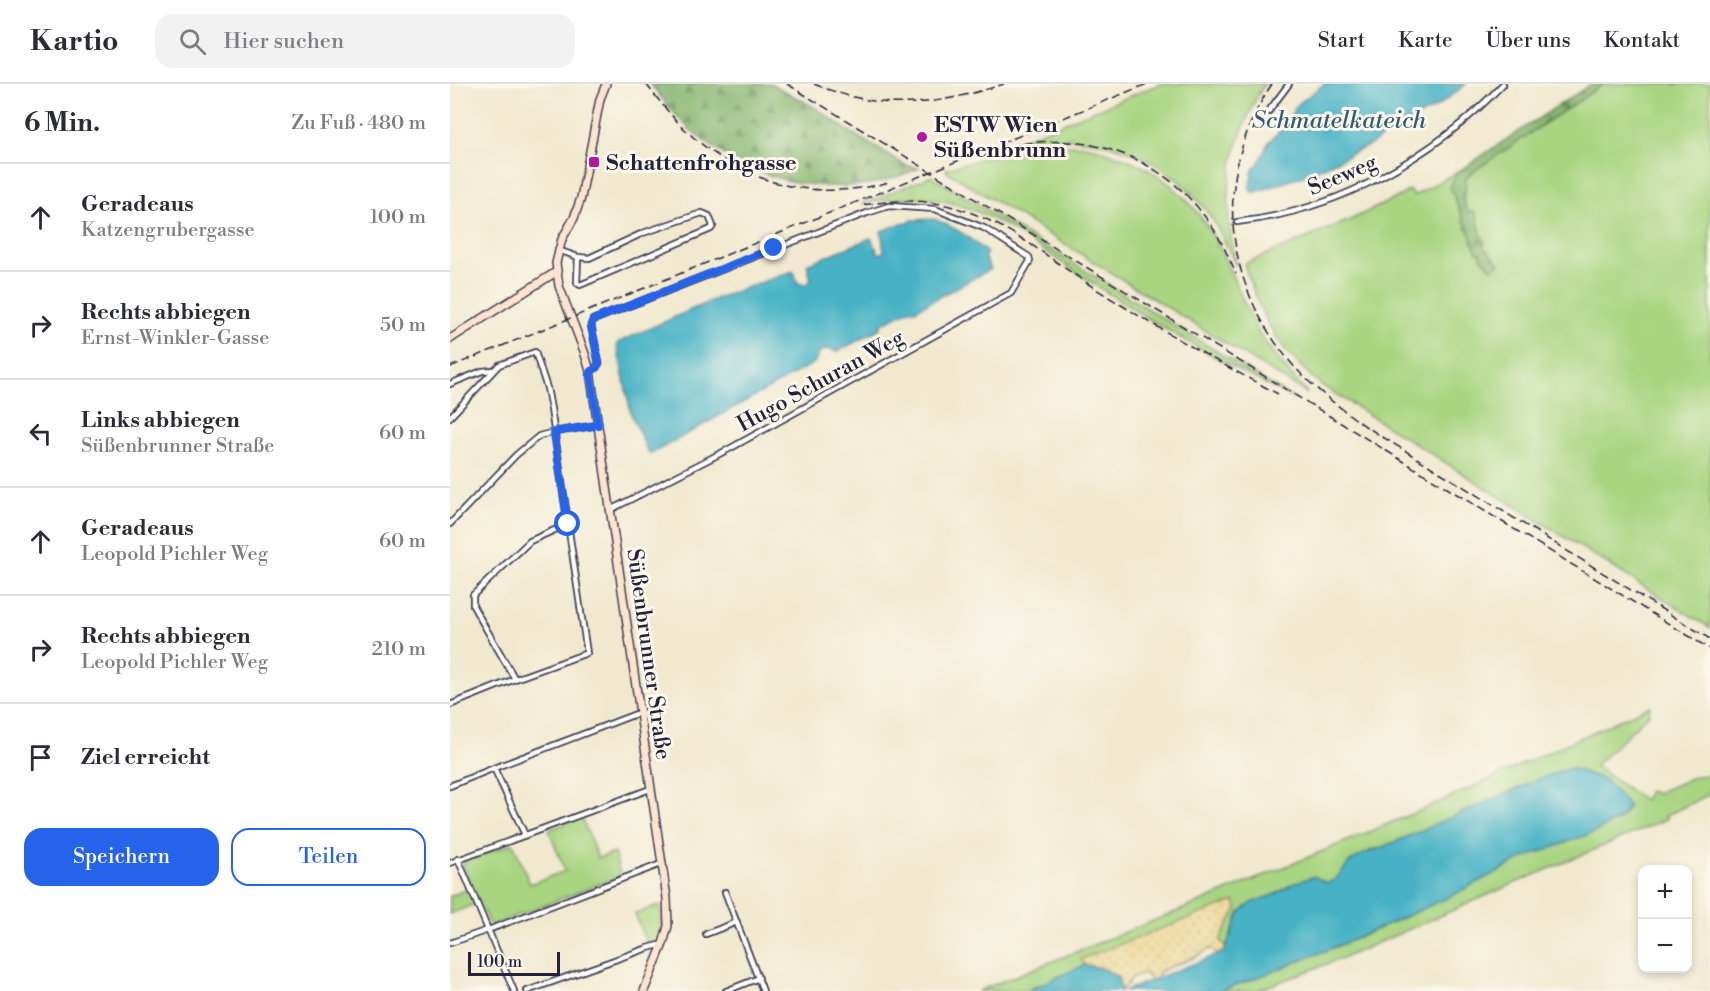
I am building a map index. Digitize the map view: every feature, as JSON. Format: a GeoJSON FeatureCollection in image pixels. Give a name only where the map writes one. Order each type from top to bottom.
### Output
{"type":"FeatureCollection","features":[{"type":"Feature","properties":{"kind":"street"},"geometry":{"type":"LineString","coordinates":[[450,339],[556,272],[558,250],[581,198],[600,99],[605,84]]}},
{"type":"Feature","properties":{"kind":"street"},"geometry":{"type":"LineString","coordinates":[[1268,112],[1289,84]]}},
{"type":"Feature","properties":{"kind":"street","name":"Seeweg"},"geometry":{"type":"LineString","coordinates":[[1238,222],[1274,216],[1314,205],[1347,193],[1390,172],[1455,128],[1503,84]]}},
{"type":"Feature","properties":{"kind":"street","name":"Hugo Schuran Weg"},"geometry":{"type":"LineString","coordinates":[[590,372],[599,363],[591,325],[593,320],[857,216],[889,206],[935,209],[984,228],[1029,257],[1030,261],[1011,293],[729,449],[610,510]]}},
{"type":"Feature","properties":{"kind":"street"},"geometry":{"type":"LineString","coordinates":[[558,250],[578,257],[594,256],[643,233],[702,213],[709,216],[713,226],[711,229],[579,285],[577,283],[578,257]]}},
{"type":"Feature","properties":{"kind":"street","name":"Süßenbrunner Straße"},"geometry":{"type":"LineString","coordinates":[[556,272],[590,372],[667,898],[668,926],[644,991]]}},
{"type":"Feature","properties":{"kind":"street"},"geometry":{"type":"LineString","coordinates":[[450,417],[493,370],[506,362],[535,352],[547,388],[586,653],[450,705]]}},
{"type":"Feature","properties":{"kind":"street"},"geometry":{"type":"LineString","coordinates":[[450,384],[482,371],[493,370]]}},
{"type":"Feature","properties":{"kind":"street"},"geometry":{"type":"LineString","coordinates":[[450,524],[516,455],[538,436],[598,425]]}},
{"type":"Feature","properties":{"kind":"street"},"geometry":{"type":"LineString","coordinates":[[515,679],[473,606],[473,595],[530,541],[568,524]]}},
{"type":"Feature","properties":{"kind":"street"},"geometry":{"type":"LineString","coordinates":[[450,786],[640,712]]}},
{"type":"Feature","properties":{"kind":"street"},"geometry":{"type":"LineString","coordinates":[[494,768],[525,835]]}},
{"type":"Feature","properties":{"kind":"street"},"geometry":{"type":"LineString","coordinates":[[450,863],[650,789]]}},
{"type":"Feature","properties":{"kind":"street"},"geometry":{"type":"LineString","coordinates":[[458,860],[514,991]]}},
{"type":"Feature","properties":{"kind":"street"},"geometry":{"type":"LineString","coordinates":[[450,943],[661,864]]}},
{"type":"Feature","properties":{"kind":"street"},"geometry":{"type":"LineString","coordinates":[[725,892],[763,991]]}},
{"type":"Feature","properties":{"kind":"street"},"geometry":{"type":"LineString","coordinates":[[706,934],[737,922]]}},
{"type":"Feature","properties":{"kind":"street"},"geometry":{"type":"LineString","coordinates":[[527,991],[663,944]]}},
{"type":"Feature","properties":{"kind":"street"},"geometry":{"type":"LineString","coordinates":[[726,991],[759,978]]}},
{"type":"Feature","properties":{"kind":"green space"},"geometry":{"type":"Polygon","coordinates":[[[650,84],[772,84],[814,107],[905,165],[919,168],[890,179],[860,185],[830,186],[801,183],[772,176],[744,165],[693,132],[650,84]]]}},
{"type":"Feature","properties":{"kind":"green space"},"geometry":{"type":"Polygon","coordinates":[[[1160,84],[1265,84],[1255,100],[1240,136],[1231,172],[1229,209],[1236,266],[1220,232],[1190,191],[1147,159],[1097,142],[1044,139],[1016,142],[1160,84]]]}},
{"type":"Feature","properties":{"kind":"green space"},"geometry":{"type":"Polygon","coordinates":[[[1591,84],[1604,84],[1465,179],[1463,199],[1468,212],[1474,211],[1485,242],[1484,248],[1500,264],[1492,269],[1481,257],[1481,253],[1477,252],[1450,187],[1455,175],[1591,84]]]}},
{"type":"Feature","properties":{"kind":"green space"},"geometry":{"type":"Polygon","coordinates":[[[1599,84],[1710,84],[1710,628],[1321,385],[1297,362],[1277,338],[1258,302],[1244,264],[1350,220],[1409,190],[1414,196],[1515,139],[1599,84]]]}},
{"type":"Feature","properties":{"kind":"green space"},"geometry":{"type":"Polygon","coordinates":[[[1054,144],[1099,149],[1131,161],[1148,169],[1178,192],[1204,221],[1214,237],[1262,338],[1308,394],[946,171],[946,169],[999,154],[1054,144]]]}},
{"type":"Feature","properties":{"kind":"green space"},"geometry":{"type":"Polygon","coordinates":[[[931,176],[1296,400],[1175,334],[1023,237],[977,212],[941,200],[918,198],[896,198],[862,204],[931,176]]]}},
{"type":"Feature","properties":{"kind":"green space"},"geometry":{"type":"Polygon","coordinates":[[[1650,706],[1649,714],[1595,766],[1644,800],[1649,791],[1657,793],[1696,776],[1710,775],[1710,794],[1665,816],[1667,819],[1343,958],[1255,991],[1219,991],[1350,941],[1445,899],[1524,858],[1595,832],[1620,819],[1604,779],[1571,768],[1546,776],[1381,848],[1373,849],[1350,862],[1335,881],[1327,884],[1292,884],[1240,912],[1226,948],[1220,940],[1237,908],[1082,959],[1085,965],[1026,991],[978,991],[1424,809],[1650,706]]]}},
{"type":"Feature","properties":{"kind":"green space"},"geometry":{"type":"Polygon","coordinates":[[[581,817],[598,858],[614,853],[621,876],[492,925],[489,924],[463,863],[513,843],[530,884],[565,871],[549,830],[581,817]]]}},
{"type":"Feature","properties":{"kind":"green space"},"geometry":{"type":"Polygon","coordinates":[[[468,889],[475,904],[450,914],[450,896],[468,889]]]}},
{"type":"Feature","properties":{"kind":"green space"},"geometry":{"type":"Polygon","coordinates":[[[660,905],[659,939],[647,945],[635,914],[660,905]]]}},
{"type":"Feature","properties":{"kind":"sand"},"geometry":{"type":"Polygon","coordinates":[[[1235,901],[1237,908],[1220,940],[1226,948],[1224,952],[1217,955],[1211,948],[1158,972],[1160,977],[1151,981],[1145,973],[1133,977],[1121,991],[1117,977],[1102,968],[1085,965],[1081,959],[1235,901]]]}},
{"type":"Feature","properties":{"kind":"water","name":"Schmatelkateich"},"geometry":{"type":"Polygon","coordinates":[[[1324,84],[1466,84],[1435,108],[1394,129],[1372,144],[1309,174],[1253,193],[1249,189],[1253,169],[1259,163],[1268,143],[1284,126],[1298,104],[1324,84]]]}},
{"type":"Feature","properties":{"kind":"water"},"geometry":{"type":"Polygon","coordinates":[[[934,219],[962,233],[987,253],[984,257],[991,269],[915,310],[909,310],[880,325],[881,328],[837,352],[829,349],[820,351],[814,363],[651,454],[647,450],[631,414],[617,346],[619,342],[715,299],[793,271],[798,283],[805,285],[811,280],[807,264],[871,238],[879,254],[884,252],[881,231],[913,220],[934,219]]]}},
{"type":"Feature","properties":{"kind":"water"},"geometry":{"type":"Polygon","coordinates":[[[1571,768],[1604,779],[1629,806],[1620,819],[1595,832],[1524,858],[1445,899],[1350,941],[1219,991],[1124,991],[1224,952],[1240,912],[1253,902],[1314,876],[1327,883],[1331,882],[1349,863],[1364,854],[1546,776],[1571,768]]]}},
{"type":"Feature","properties":{"kind":"water"},"geometry":{"type":"Polygon","coordinates":[[[1085,965],[1102,968],[1118,977],[1121,991],[1026,991],[1085,965]]]}},
{"type":"Feature","properties":{"kind":"railway"},"geometry":{"type":"LineString","coordinates":[[646,84],[692,136],[736,167],[760,177],[785,185],[810,189],[862,188],[889,182]]}},
{"type":"Feature","properties":{"kind":"railway"},"geometry":{"type":"LineString","coordinates":[[787,84],[1710,649]]}},
{"type":"Feature","properties":{"kind":"railway"},"geometry":{"type":"LineString","coordinates":[[814,84],[840,93],[887,103],[932,101],[979,92],[1004,84]]}},
{"type":"Feature","properties":{"kind":"railway"},"geometry":{"type":"LineString","coordinates":[[450,367],[1147,84]]}},
{"type":"Feature","properties":{"kind":"railway"},"geometry":{"type":"LineString","coordinates":[[1272,84],[1253,119],[1240,154],[1234,191],[1233,227],[1239,263],[1251,298],[1269,332],[1292,364],[1317,389],[1365,426],[1710,639]]}},
{"type":"Feature","properties":{"kind":"railway"},"geometry":{"type":"LineString","coordinates":[[1010,146],[1038,142],[1067,142],[1121,153],[1146,164],[1190,198],[1224,247],[1236,274]]}},
{"type":"Feature","properties":{"kind":"railway"},"geometry":{"type":"LineString","coordinates":[[864,205],[902,201],[927,202],[951,206],[999,225],[1141,317],[1278,394]]}},
{"type":"Feature","properties":{"kind":"place","name":"ESTW Wien Süßenbrunn"},"geometry":{"type":"Point","coordinates":[922,137]}},
{"type":"Feature","properties":{"kind":"place","name":"Schattenfrohgasse"},"geometry":{"type":"Point","coordinates":[594,162]}},
{"type":"Feature","properties":{"kind":"route"},"geometry":{"type":"LineString","coordinates":[[568,524],[554,432],[598,425],[590,372],[599,363],[591,325],[593,320],[774,248]]}}]}
